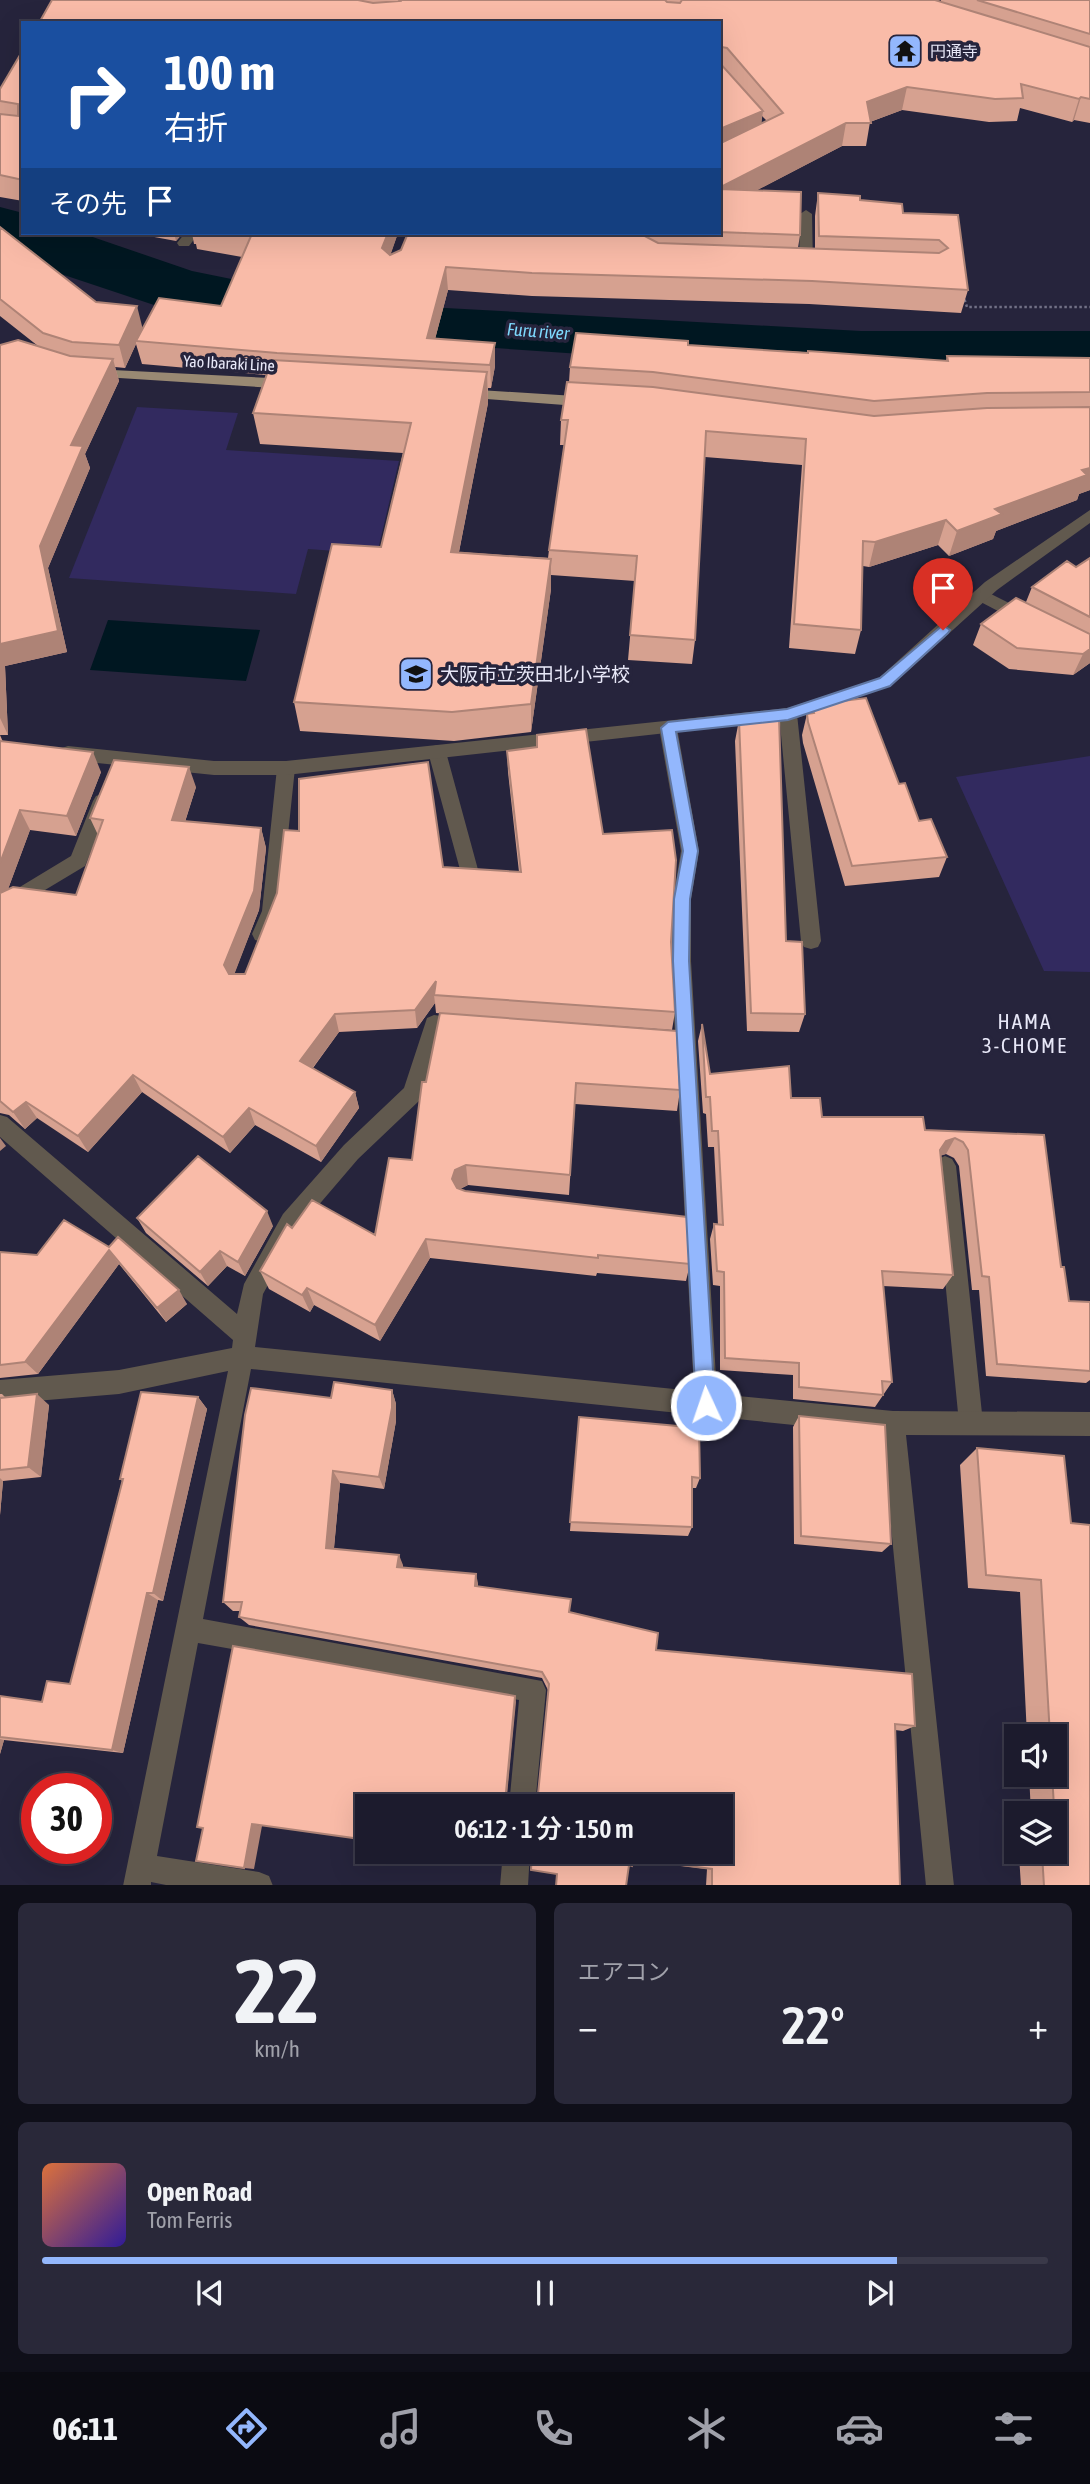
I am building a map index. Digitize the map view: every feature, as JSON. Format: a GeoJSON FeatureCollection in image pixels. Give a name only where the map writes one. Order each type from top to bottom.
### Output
{"type":"FeatureCollection","features":[{"type":"Feature","properties":{"kind":"main road","name":"Yao Ibaraki Line"},"geometry":{"type":"LineString","coordinates":[[78,372],[302,385]]}},
{"type":"Feature","properties":{"kind":"main road"},"geometry":{"type":"LineString","coordinates":[[455,394],[609,403]]}},
{"type":"Feature","properties":{"kind":"street"},"geometry":{"type":"LineString","coordinates":[[806,214],[806,265]]}},
{"type":"Feature","properties":{"kind":"street"},"geometry":{"type":"LineString","coordinates":[[53,751],[114,772],[286,768],[788,714],[885,682],[981,595],[1090,515]]}},
{"type":"Feature","properties":{"kind":"street"},"geometry":{"type":"LineString","coordinates":[[981,595],[1042,627]]}},
{"type":"Feature","properties":{"kind":"street"},"geometry":{"type":"LineString","coordinates":[[668,728],[690,851],[682,899],[681,961],[706,1405]]}},
{"type":"Feature","properties":{"kind":"street"},"geometry":{"type":"LineString","coordinates":[[437,752],[471,877]]}},
{"type":"Feature","properties":{"kind":"street"},"geometry":{"type":"LineString","coordinates":[[257,947],[271,911],[286,768]]}},
{"type":"Feature","properties":{"kind":"street"},"geometry":{"type":"LineString","coordinates":[[0,909],[78,861],[114,772]]}},
{"type":"Feature","properties":{"kind":"street"},"geometry":{"type":"LineString","coordinates":[[259,1885],[139,1876],[244,1346],[252,1292],[291,1221],[351,1152],[413,1093],[434,1024],[487,1028]]}},
{"type":"Feature","properties":{"kind":"street"},"geometry":{"type":"LineString","coordinates":[[633,1039],[686,1043]]}},
{"type":"Feature","properties":{"kind":"street"},"geometry":{"type":"LineString","coordinates":[[0,1124],[244,1346]]}},
{"type":"Feature","properties":{"kind":"street"},"geometry":{"type":"LineString","coordinates":[[945,1166],[971,1423]]}},
{"type":"Feature","properties":{"kind":"street"},"geometry":{"type":"LineString","coordinates":[[668,1217],[695,1220]]}},
{"type":"Feature","properties":{"kind":"street"},"geometry":{"type":"LineString","coordinates":[[0,1392],[119,1382],[244,1346],[706,1405],[893,1423],[1090,1424]]}},
{"type":"Feature","properties":{"kind":"street"},"geometry":{"type":"LineString","coordinates":[[893,1423],[940,1885]]}},
{"type":"Feature","properties":{"kind":"street"},"geometry":{"type":"LineString","coordinates":[[188,1629],[533,1690],[523,1794]]}},
{"type":"Feature","properties":{"kind":"street"},"geometry":{"type":"LineString","coordinates":[[514,1885],[516,1864]]}},
{"type":"Feature","properties":{"kind":"lane"},"geometry":{"type":"LineString","coordinates":[[788,714],[811,942]]}},
{"type":"Feature","properties":{"kind":"path"},"geometry":{"type":"LineString","coordinates":[[961,290],[967,307],[1090,307]]}},
{"type":"Feature","properties":{"kind":"shaded area"},"geometry":{"type":"Polygon","coordinates":[[[137,407],[238,413],[226,450],[399,461],[377,554],[308,549],[296,594],[69,578],[137,407]]]}},
{"type":"Feature","properties":{"kind":"shaded area"},"geometry":{"type":"Polygon","coordinates":[[[1090,756],[1090,972],[1044,971],[956,777],[1090,756]]]}},
{"type":"Feature","properties":{"kind":"water","name":"Furu river"},"geometry":{"type":"Polygon","coordinates":[[[0,207],[21,212],[21,235],[87,235],[192,271],[271,287],[409,306],[861,331],[1090,331],[1090,373],[741,365],[320,336],[160,307],[55,272],[0,249],[0,207]]]}},
{"type":"Feature","properties":{"kind":"water"},"geometry":{"type":"Polygon","coordinates":[[[108,620],[260,630],[246,681],[90,670],[108,620]]]}},
{"type":"Feature","properties":{"kind":"building"},"geometry":{"type":"Polygon","coordinates":[[[52,0],[358,0],[373,3],[399,0],[665,0],[680,3],[682,0],[935,0],[1090,47],[1090,99],[1079,99],[1021,84],[1023,98],[995,99],[907,87],[867,102],[871,123],[846,123],[721,187],[721,143],[783,113],[727,48],[721,48],[721,21],[40,21],[52,0]]]}},
{"type":"Feature","properties":{"kind":"building"},"geometry":{"type":"Polygon","coordinates":[[[977,0],[1090,0],[1090,34],[977,0]]]}},
{"type":"Feature","properties":{"kind":"building"},"geometry":{"type":"Polygon","coordinates":[[[21,53],[21,180],[0,175],[0,114],[18,116],[18,104],[0,101],[0,89],[21,53]]]}},
{"type":"Feature","properties":{"kind":"building"},"geometry":{"type":"Polygon","coordinates":[[[721,64],[763,111],[721,129],[721,64]]]}},
{"type":"Feature","properties":{"kind":"building"},"geometry":{"type":"Polygon","coordinates":[[[721,189],[801,192],[800,235],[721,232],[721,189]]]}},
{"type":"Feature","properties":{"kind":"building"},"geometry":{"type":"Polygon","coordinates":[[[818,193],[860,196],[860,200],[902,204],[903,213],[958,215],[968,290],[812,281],[532,273],[446,267],[427,338],[495,343],[490,365],[277,353],[136,341],[159,298],[221,306],[251,236],[245,235],[387,235],[382,248],[390,255],[401,250],[407,235],[643,235],[658,243],[939,253],[948,248],[939,240],[819,236],[818,193]]]}},
{"type":"Feature","properties":{"kind":"building"},"geometry":{"type":"Polygon","coordinates":[[[0,227],[96,302],[137,306],[119,345],[72,342],[43,333],[0,299],[0,227]]]}},
{"type":"Feature","properties":{"kind":"building"},"geometry":{"type":"Polygon","coordinates":[[[576,333],[688,341],[688,345],[948,361],[947,356],[1090,358],[1090,392],[987,393],[874,401],[653,372],[570,367],[576,333]]]}},
{"type":"Feature","properties":{"kind":"building"},"geometry":{"type":"Polygon","coordinates":[[[18,340],[70,356],[113,359],[71,445],[83,446],[40,546],[58,631],[0,644],[0,345],[18,340]]]}},
{"type":"Feature","properties":{"kind":"building"},"geometry":{"type":"Polygon","coordinates":[[[272,360],[487,372],[451,552],[551,559],[531,704],[452,712],[294,702],[332,544],[381,547],[411,423],[253,413],[272,360]]]}},
{"type":"Feature","properties":{"kind":"building"},"geometry":{"type":"Polygon","coordinates":[[[567,382],[653,387],[874,416],[987,408],[1090,407],[1090,468],[1082,470],[1087,475],[995,509],[1002,514],[957,531],[946,520],[875,542],[863,541],[861,630],[794,624],[806,439],[706,431],[695,640],[630,635],[637,556],[549,550],[568,420],[561,420],[567,382]]]}},
{"type":"Feature","properties":{"kind":"building"},"geometry":{"type":"Polygon","coordinates":[[[1090,558],[1090,617],[1032,587],[1067,561],[1076,567],[1090,558]]]}},
{"type":"Feature","properties":{"kind":"building"},"geometry":{"type":"Polygon","coordinates":[[[1016,598],[1090,634],[1090,649],[1083,654],[1017,648],[981,624],[1016,598]]]}},
{"type":"Feature","properties":{"kind":"building"},"geometry":{"type":"Polygon","coordinates":[[[866,698],[899,784],[905,783],[919,821],[931,819],[947,857],[852,866],[807,714],[814,713],[811,705],[866,698]]]}},
{"type":"Feature","properties":{"kind":"building"},"geometry":{"type":"Polygon","coordinates":[[[779,717],[786,941],[802,942],[805,1014],[751,1013],[739,720],[779,717]]]}},
{"type":"Feature","properties":{"kind":"building"},"geometry":{"type":"Polygon","coordinates":[[[586,729],[603,834],[672,830],[676,860],[671,942],[675,1012],[434,995],[436,981],[415,1010],[335,1014],[300,1061],[355,1092],[316,1146],[249,1108],[223,1137],[133,1075],[78,1136],[26,1102],[13,1112],[0,1101],[0,893],[13,887],[76,895],[103,820],[90,818],[114,760],[189,767],[172,820],[261,828],[254,891],[224,965],[229,974],[245,974],[277,893],[284,830],[299,831],[299,779],[428,762],[443,867],[521,872],[507,751],[537,747],[537,735],[586,729]]]}},
{"type":"Feature","properties":{"kind":"building"},"geometry":{"type":"Polygon","coordinates":[[[0,741],[93,752],[67,816],[20,810],[0,863],[0,741]]]}},
{"type":"Feature","properties":{"kind":"building"},"geometry":{"type":"Polygon","coordinates":[[[440,1013],[677,1031],[680,1090],[576,1083],[570,1175],[466,1165],[455,1170],[452,1179],[457,1188],[465,1191],[687,1217],[690,1264],[598,1255],[598,1258],[426,1239],[375,1325],[307,1288],[302,1295],[260,1271],[287,1224],[292,1228],[312,1200],[375,1235],[389,1158],[412,1160],[422,1082],[426,1082],[440,1013]]]}},
{"type":"Feature","properties":{"kind":"building"},"geometry":{"type":"Polygon","coordinates":[[[702,1024],[710,1074],[789,1066],[791,1098],[820,1098],[822,1117],[923,1117],[925,1130],[1044,1135],[1061,1267],[1064,1267],[1069,1301],[1090,1302],[1090,1371],[997,1364],[989,1277],[982,1276],[968,1150],[963,1142],[955,1138],[946,1141],[940,1150],[953,1275],[882,1271],[892,1382],[882,1381],[883,1395],[799,1387],[799,1363],[725,1358],[724,1272],[717,1271],[714,1224],[723,1225],[718,1131],[712,1131],[710,1097],[706,1097],[702,1024]]]}},
{"type":"Feature","properties":{"kind":"building"},"geometry":{"type":"Polygon","coordinates":[[[198,1156],[267,1211],[238,1262],[220,1251],[200,1272],[137,1218],[198,1156]]]}},
{"type":"Feature","properties":{"kind":"building"},"geometry":{"type":"Polygon","coordinates":[[[64,1220],[109,1247],[118,1237],[179,1290],[157,1308],[109,1250],[25,1362],[0,1365],[0,1252],[37,1255],[64,1220]]]}},
{"type":"Feature","properties":{"kind":"building"},"geometry":{"type":"Polygon","coordinates":[[[334,1382],[392,1390],[392,1408],[379,1477],[333,1471],[326,1548],[399,1555],[397,1567],[476,1574],[475,1586],[571,1599],[569,1612],[658,1633],[656,1650],[912,1674],[915,1726],[895,1724],[900,1885],[712,1885],[712,1869],[672,1864],[733,1864],[733,1794],[538,1794],[549,1684],[542,1672],[239,1617],[242,1602],[223,1602],[245,1415],[251,1388],[331,1398],[334,1382]]]}},
{"type":"Feature","properties":{"kind":"building"},"geometry":{"type":"Polygon","coordinates":[[[141,1392],[198,1397],[153,1593],[147,1593],[112,1750],[0,1737],[0,1696],[42,1702],[47,1681],[70,1684],[123,1479],[120,1479],[141,1392]]]}},
{"type":"Feature","properties":{"kind":"building"},"geometry":{"type":"Polygon","coordinates":[[[37,1394],[28,1467],[0,1470],[0,1398],[37,1394]]]}},
{"type":"Feature","properties":{"kind":"building"},"geometry":{"type":"Polygon","coordinates":[[[799,1416],[885,1425],[891,1544],[801,1536],[799,1416]]]}},
{"type":"Feature","properties":{"kind":"building"},"geometry":{"type":"Polygon","coordinates":[[[579,1417],[699,1428],[700,1478],[692,1477],[692,1527],[570,1522],[579,1417]]]}},
{"type":"Feature","properties":{"kind":"building"},"geometry":{"type":"Polygon","coordinates":[[[977,1448],[1064,1456],[1071,1523],[1090,1525],[1090,1885],[1044,1885],[1043,1864],[1067,1864],[1067,1801],[1054,1801],[1053,1787],[1067,1787],[1067,1724],[1049,1724],[1041,1580],[986,1575],[977,1448]]]}},
{"type":"Feature","properties":{"kind":"building"},"geometry":{"type":"Polygon","coordinates":[[[233,1646],[515,1696],[506,1794],[355,1794],[355,1838],[252,1824],[244,1868],[196,1861],[203,1828],[197,1827],[233,1646]]]}},
{"type":"Feature","properties":{"kind":"building"},"geometry":{"type":"Polygon","coordinates":[[[531,1864],[632,1864],[629,1865],[626,1885],[556,1885],[557,1874],[531,1870],[531,1864]]]}},
{"type":"Feature","properties":{"kind":"place","name":"円通寺"},"geometry":{"type":"Point","coordinates":[905,51]}},
{"type":"Feature","properties":{"kind":"place","name":"大阪市立茨田北小学校"},"geometry":{"type":"Point","coordinates":[416,674]}},
{"type":"Feature","properties":{"kind":"district","name":"HAMA 3-CHOME"},"geometry":{"type":"Point","coordinates":[1025,1033]}},
{"type":"Feature","properties":{"kind":"route"},"geometry":{"type":"LineString","coordinates":[[706,1405],[681,961],[682,899],[690,851],[668,728],[788,714],[885,682],[943,630]]}}]}
